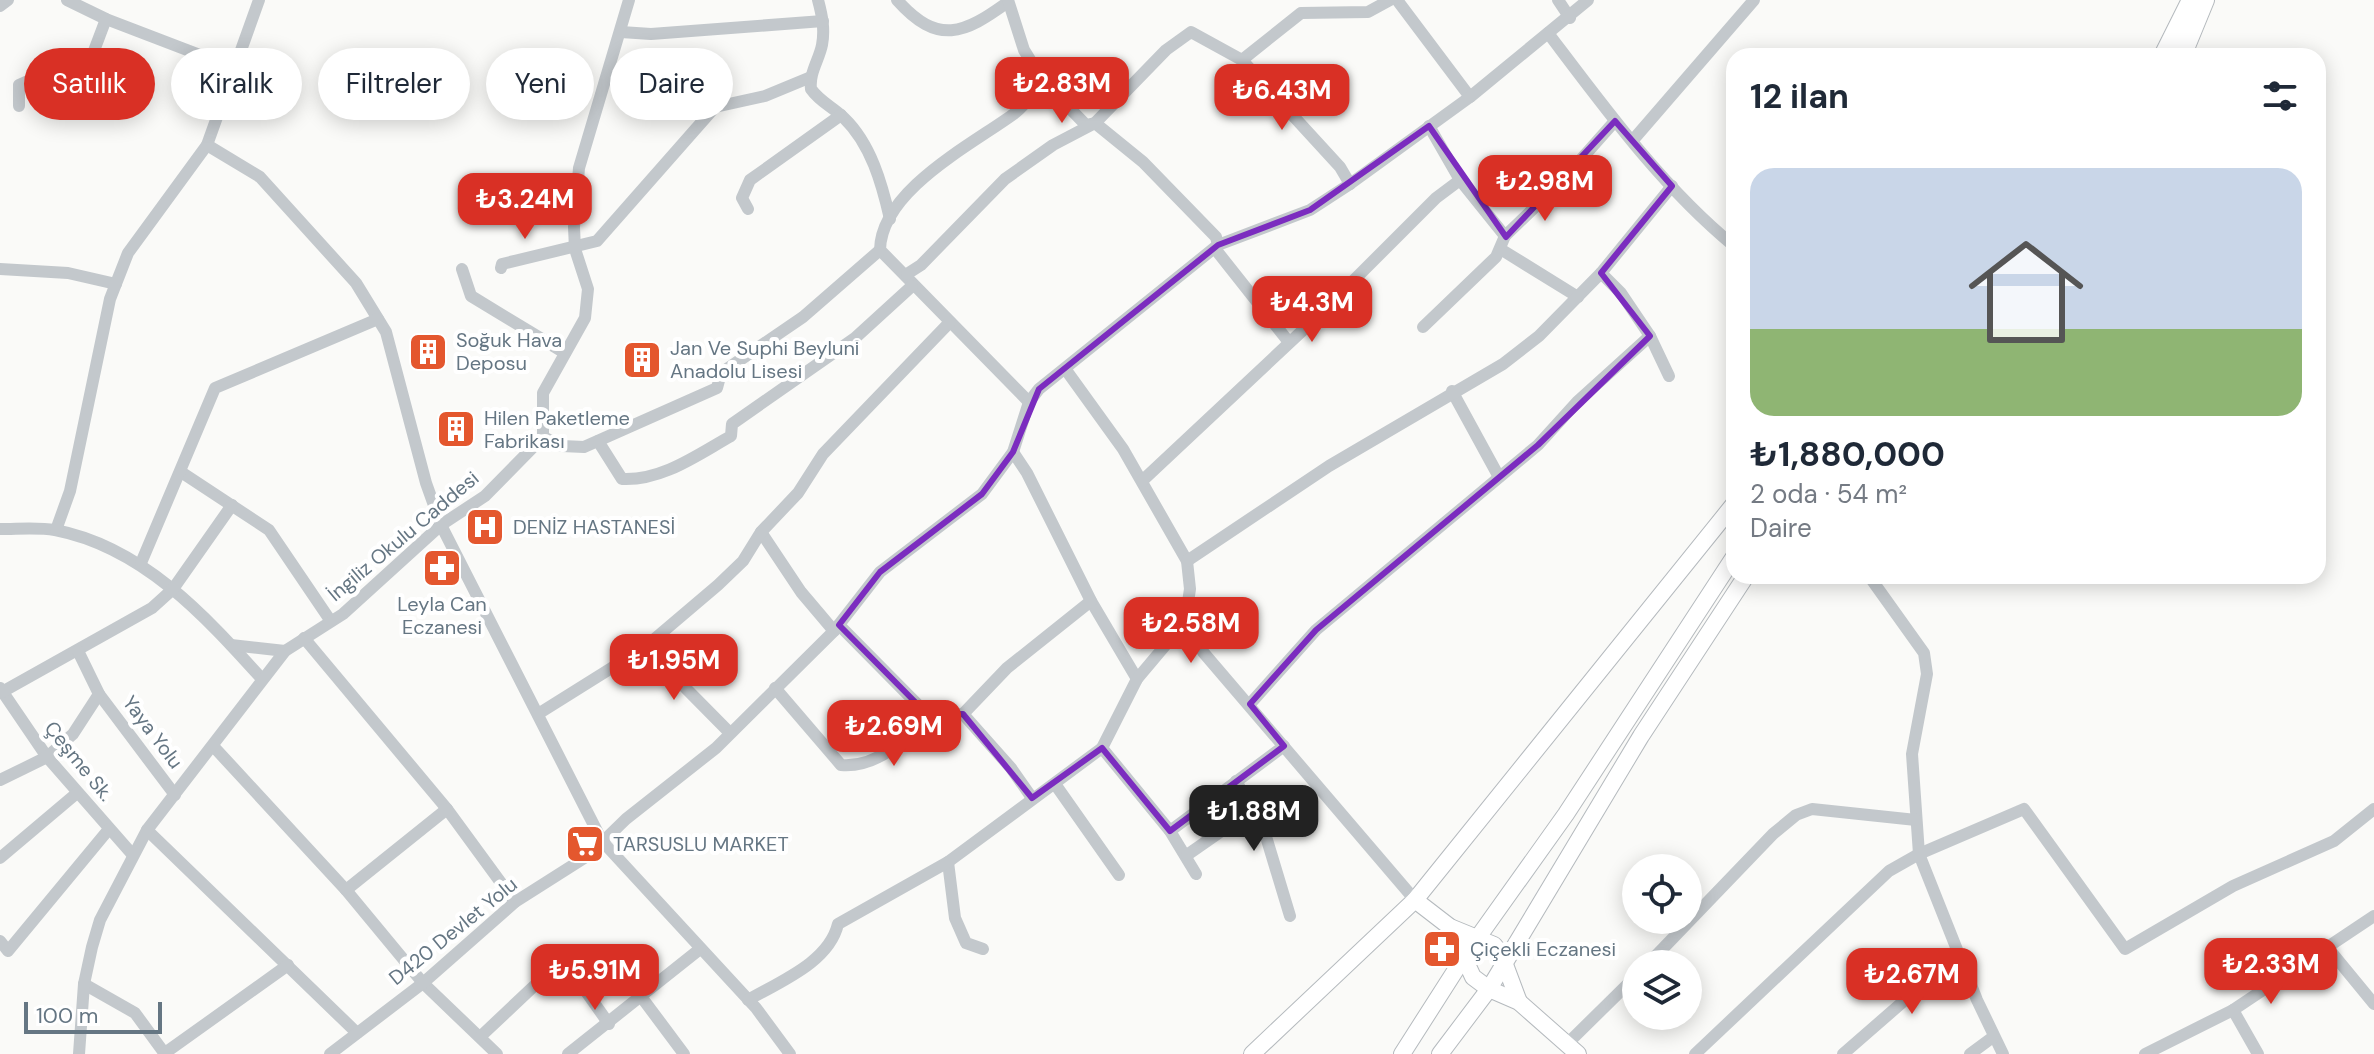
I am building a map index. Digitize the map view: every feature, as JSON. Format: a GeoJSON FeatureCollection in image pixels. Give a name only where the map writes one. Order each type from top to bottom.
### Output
{"type":"FeatureCollection","features":[{"type":"Feature","properties":{"kind":"highway"},"geometry":{"type":"LineString","coordinates":[[2167,48],[2191,0]]}},
{"type":"Feature","properties":{"kind":"highway"},"geometry":{"type":"LineString","coordinates":[[2185,48],[2205,0]]}},
{"type":"Feature","properties":{"kind":"main road"},"geometry":{"type":"LineString","coordinates":[[1252,1054],[1415,900],[1726,514]]}},
{"type":"Feature","properties":{"kind":"main road"},"geometry":{"type":"LineString","coordinates":[[1402,1054],[1464,957],[1566,814],[1726,569]]}},
{"type":"Feature","properties":{"kind":"main road"},"geometry":{"type":"LineString","coordinates":[[1440,1054],[1505,965],[1641,736],[1741,584]]}},
{"type":"Feature","properties":{"kind":"main road"},"geometry":{"type":"LineString","coordinates":[[1415,900],[1450,927],[1478,937],[1498,949],[1519,1002]]}},
{"type":"Feature","properties":{"kind":"main road"},"geometry":{"type":"LineString","coordinates":[[1450,927],[1473,977],[1489,989],[1519,1002],[1573,1049]]}},
{"type":"Feature","properties":{"kind":"street"},"geometry":{"type":"LineString","coordinates":[[0,6],[8,0]]}},
{"type":"Feature","properties":{"kind":"street"},"geometry":{"type":"LineString","coordinates":[[67,0],[106,19],[182,48]]}},
{"type":"Feature","properties":{"kind":"street"},"geometry":{"type":"LineString","coordinates":[[241,48],[259,0]]}},
{"type":"Feature","properties":{"kind":"street"},"geometry":{"type":"LineString","coordinates":[[629,0],[579,168],[575,249],[588,289],[585,318],[543,393],[543,437],[562,446],[584,447],[717,388],[721,373],[803,317],[880,250],[890,219],[918,180],[1017,111],[1043,81]]}},
{"type":"Feature","properties":{"kind":"street"},"geometry":{"type":"LineString","coordinates":[[818,0],[823,21],[822,48],[811,77],[811,89],[817,98],[841,115],[879,173],[890,219]]}},
{"type":"Feature","properties":{"kind":"street"},"geometry":{"type":"LineString","coordinates":[[897,0],[920,23],[933,30],[956,31],[973,27],[1008,1],[1024,50],[1043,81],[1086,125],[1095,123]]}},
{"type":"Feature","properties":{"kind":"street"},"geometry":{"type":"LineString","coordinates":[[1242,60],[1301,13],[1368,12],[1390,0]]}},
{"type":"Feature","properties":{"kind":"street"},"geometry":{"type":"LineString","coordinates":[[1397,0],[1470,97]]}},
{"type":"Feature","properties":{"kind":"street"},"geometry":{"type":"LineString","coordinates":[[1558,0],[1570,18]]}},
{"type":"Feature","properties":{"kind":"street"},"geometry":{"type":"LineString","coordinates":[[880,250],[1029,402],[1039,389],[1217,247],[1310,210],[1350,184],[1470,97],[1570,18],[1588,0]]}},
{"type":"Feature","properties":{"kind":"street"},"geometry":{"type":"LineString","coordinates":[[1633,140],[1754,0]]}},
{"type":"Feature","properties":{"kind":"street"},"geometry":{"type":"LineString","coordinates":[[19,106],[19,85],[28,81],[59,92],[78,93],[106,19]]}},
{"type":"Feature","properties":{"kind":"street"},"geometry":{"type":"LineString","coordinates":[[621,32],[651,34],[823,21]]}},
{"type":"Feature","properties":{"kind":"street"},"geometry":{"type":"LineString","coordinates":[[598,441],[622,479],[643,480],[677,467],[731,436],[732,424],[855,338],[921,265],[1015,170],[1095,123],[1166,50],[1191,32],[1242,60],[1340,167],[1350,184]]}},
{"type":"Feature","properties":{"kind":"street"},"geometry":{"type":"LineString","coordinates":[[1548,33],[1615,121],[1672,186],[1726,238]]}},
{"type":"Feature","properties":{"kind":"street"},"geometry":{"type":"LineString","coordinates":[[501,268],[502,264],[575,249],[597,241],[715,107],[765,96],[811,77]]}},
{"type":"Feature","properties":{"kind":"street"},"geometry":{"type":"LineString","coordinates":[[748,209],[742,198],[750,180],[841,115]]}},
{"type":"Feature","properties":{"kind":"street"},"geometry":{"type":"LineString","coordinates":[[56,530],[70,491],[116,284],[128,253],[207,145],[216,120]]}},
{"type":"Feature","properties":{"kind":"street"},"geometry":{"type":"LineString","coordinates":[[1423,327],[1502,250],[1505,236],[1561,182],[1615,121]]}},
{"type":"Feature","properties":{"kind":"street"},"geometry":{"type":"LineString","coordinates":[[1095,123],[1143,162],[1216,237],[1217,247],[1288,341]]}},
{"type":"Feature","properties":{"kind":"street"},"geometry":{"type":"LineString","coordinates":[[1429,126],[1460,180],[1505,236]]}},
{"type":"Feature","properties":{"kind":"street"},"geometry":{"type":"LineString","coordinates":[[207,145],[260,177],[356,283],[386,332],[426,483],[441,525],[602,841],[779,1035],[790,1054]]}},
{"type":"Feature","properties":{"kind":"street"},"geometry":{"type":"LineString","coordinates":[[1142,481],[1436,198],[1460,180]]}},
{"type":"Feature","properties":{"kind":"street"},"geometry":{"type":"LineString","coordinates":[[1187,561],[1329,466],[1452,391],[1503,364],[1539,336],[1601,273],[1672,186]]}},
{"type":"Feature","properties":{"kind":"street"},"geometry":{"type":"LineString","coordinates":[[1502,250],[1578,297]]}},
{"type":"Feature","properties":{"kind":"street"},"geometry":{"type":"LineString","coordinates":[[0,269],[68,273],[116,284]]}},
{"type":"Feature","properties":{"kind":"street"},"geometry":{"type":"LineString","coordinates":[[462,269],[471,296],[565,353]]}},
{"type":"Feature","properties":{"kind":"street"},"geometry":{"type":"LineString","coordinates":[[1601,273],[1621,293],[1650,336],[1669,376]]}},
{"type":"Feature","properties":{"kind":"street"},"geometry":{"type":"LineString","coordinates":[[141,563],[215,388],[378,319]]}},
{"type":"Feature","properties":{"kind":"street"},"geometry":{"type":"LineString","coordinates":[[538,714],[645,647],[743,561],[761,532],[798,493],[823,454],[950,322]]}},
{"type":"Feature","properties":{"kind":"street"},"geometry":{"type":"LineString","coordinates":[[1250,704],[1327,620],[1538,445],[1577,402],[1650,336]]}},
{"type":"Feature","properties":{"kind":"street"},"geometry":{"type":"LineString","coordinates":[[748,1000],[803,968],[834,941],[838,924],[948,862],[1102,748],[1137,679],[1185,622],[1190,589],[1187,561],[1142,481],[1066,370]]}},
{"type":"Feature","properties":{"kind":"street"},"geometry":{"type":"LineString","coordinates":[[1452,391],[1499,477]]}},
{"type":"Feature","properties":{"kind":"street","name":"D420 Devlet Yolu"},"geometry":{"type":"LineString","coordinates":[[330,1054],[423,983],[515,902],[589,855],[698,763],[836,628],[880,572],[982,494],[1013,452],[1029,402]]}},
{"type":"Feature","properties":{"kind":"street","name":"İngiliz Okulu Caddesi"},"geometry":{"type":"LineString","coordinates":[[76,1053],[84,984],[100,920],[147,830],[285,651],[343,614],[441,525],[479,501],[543,437]]}},
{"type":"Feature","properties":{"kind":"street"},"geometry":{"type":"LineString","coordinates":[[1013,452],[1027,473],[1091,601],[1137,679]]}},
{"type":"Feature","properties":{"kind":"street"},"geometry":{"type":"LineString","coordinates":[[181,472],[269,530],[330,620]]}},
{"type":"Feature","properties":{"kind":"street"},"geometry":{"type":"LineString","coordinates":[[1,690],[78,651],[152,608],[173,589],[232,505]]}},
{"type":"Feature","properties":{"kind":"street"},"geometry":{"type":"LineString","coordinates":[[0,529],[56,530],[141,563],[173,589],[262,679]]}},
{"type":"Feature","properties":{"kind":"street"},"geometry":{"type":"LineString","coordinates":[[761,532],[801,592],[928,715],[963,714],[1007,668],[1091,601]]}},
{"type":"Feature","properties":{"kind":"street"},"geometry":{"type":"LineString","coordinates":[[1875,584],[1924,653],[1927,674],[1912,754],[1919,854],[1993,1037],[2003,1054]]}},
{"type":"Feature","properties":{"kind":"street"},"geometry":{"type":"LineString","coordinates":[[1185,622],[1203,652],[1415,900]]}},
{"type":"Feature","properties":{"kind":"street"},"geometry":{"type":"LineString","coordinates":[[304,638],[447,809],[515,902]]}},
{"type":"Feature","properties":{"kind":"street"},"geometry":{"type":"LineString","coordinates":[[231,645],[285,651]]}},
{"type":"Feature","properties":{"kind":"street"},"geometry":{"type":"LineString","coordinates":[[645,647],[729,732]]}},
{"type":"Feature","properties":{"kind":"street","name":"Yaya Yolu"},"geometry":{"type":"LineString","coordinates":[[78,651],[99,694],[175,795]]}},
{"type":"Feature","properties":{"kind":"street"},"geometry":{"type":"LineString","coordinates":[[775,688],[841,765],[869,762],[880,756],[911,735],[928,715]]}},
{"type":"Feature","properties":{"kind":"street","name":"Çeşme Sk."},"geometry":{"type":"LineString","coordinates":[[1,690],[47,757],[132,854]]}},
{"type":"Feature","properties":{"kind":"street"},"geometry":{"type":"LineString","coordinates":[[0,780],[47,757],[73,734],[99,694]]}},
{"type":"Feature","properties":{"kind":"street"},"geometry":{"type":"LineString","coordinates":[[963,714],[1011,768],[1032,798]]}},
{"type":"Feature","properties":{"kind":"street"},"geometry":{"type":"LineString","coordinates":[[1170,831],[1284,746]]}},
{"type":"Feature","properties":{"kind":"street"},"geometry":{"type":"LineString","coordinates":[[214,747],[346,890],[423,983],[497,1054]]}},
{"type":"Feature","properties":{"kind":"street"},"geometry":{"type":"LineString","coordinates":[[1102,748],[1170,831],[1196,874]]}},
{"type":"Feature","properties":{"kind":"street"},"geometry":{"type":"LineString","coordinates":[[1236,781],[1271,848],[1290,916]]}},
{"type":"Feature","properties":{"kind":"street"},"geometry":{"type":"LineString","coordinates":[[1055,784],[1119,875]]}},
{"type":"Feature","properties":{"kind":"street"},"geometry":{"type":"LineString","coordinates":[[0,858],[77,793]]}},
{"type":"Feature","properties":{"kind":"street"},"geometry":{"type":"LineString","coordinates":[[346,890],[447,809]]}},
{"type":"Feature","properties":{"kind":"street"},"geometry":{"type":"LineString","coordinates":[[1187,855],[1253,809]]}},
{"type":"Feature","properties":{"kind":"street"},"geometry":{"type":"LineString","coordinates":[[1661,950],[1773,834],[1796,815],[1812,809],[1916,820]]}},
{"type":"Feature","properties":{"kind":"street"},"geometry":{"type":"LineString","coordinates":[[1695,1054],[1889,871],[1919,854],[2024,809],[2125,949],[2233,886],[2334,841],[2374,809]]}},
{"type":"Feature","properties":{"kind":"street"},"geometry":{"type":"LineString","coordinates":[[0,941],[8,951],[109,829]]}},
{"type":"Feature","properties":{"kind":"street"},"geometry":{"type":"LineString","coordinates":[[147,830],[357,1033]]}},
{"type":"Feature","properties":{"kind":"street"},"geometry":{"type":"LineString","coordinates":[[948,862],[955,918],[966,943],[983,949]]}},
{"type":"Feature","properties":{"kind":"street"},"geometry":{"type":"LineString","coordinates":[[2145,1054],[2233,1010],[2374,916]]}},
{"type":"Feature","properties":{"kind":"street"},"geometry":{"type":"LineString","coordinates":[[2328,948],[2374,1004]]}},
{"type":"Feature","properties":{"kind":"street"},"geometry":{"type":"LineString","coordinates":[[568,1054],[700,949]]}},
{"type":"Feature","properties":{"kind":"street"},"geometry":{"type":"LineString","coordinates":[[480,1037],[563,959],[589,952],[613,959],[644,996],[684,1054]]}},
{"type":"Feature","properties":{"kind":"street"},"geometry":{"type":"LineString","coordinates":[[1843,1054],[1959,953]]}},
{"type":"Feature","properties":{"kind":"street"},"geometry":{"type":"LineString","coordinates":[[563,959],[609,1024]]}},
{"type":"Feature","properties":{"kind":"street"},"geometry":{"type":"LineString","coordinates":[[84,984],[135,1013],[165,1054],[288,965]]}},
{"type":"Feature","properties":{"kind":"street"},"geometry":{"type":"LineString","coordinates":[[1573,1049],[1622,992]]}},
{"type":"Feature","properties":{"kind":"street"},"geometry":{"type":"LineString","coordinates":[[2233,1010],[2258,1054]]}},
{"type":"Feature","properties":{"kind":"street"},"geometry":{"type":"LineString","coordinates":[[1970,1054],[1993,1037]]}},
{"type":"Feature","properties":{"kind":"highlighted area"},"geometry":{"type":"Polygon","coordinates":[[[1615,121],[1672,186],[1601,273],[1650,336],[1538,445],[1316,630],[1250,704],[1284,746],[1170,831],[1102,748],[1032,798],[963,714],[928,715],[839,625],[880,572],[982,494],[1013,452],[1039,389],[1218,245],[1310,210],[1429,126],[1506,237],[1615,121]]]}},
{"type":"Feature","properties":{"kind":"place","name":"Soğuk Hava Deposu"},"geometry":{"type":"Point","coordinates":[428,352]}},
{"type":"Feature","properties":{"kind":"place","name":"Jan Ve Suphi Beyluni Anadolu Lisesi"},"geometry":{"type":"Point","coordinates":[642,360]}},
{"type":"Feature","properties":{"kind":"place","name":"Hilen Paketleme Fabrikası"},"geometry":{"type":"Point","coordinates":[456,429]}},
{"type":"Feature","properties":{"kind":"place","name":"DENİZ HASTANESİ"},"geometry":{"type":"Point","coordinates":[485,527]}},
{"type":"Feature","properties":{"kind":"place","name":"Leyla Can Eczanesi"},"geometry":{"type":"Point","coordinates":[442,568]}},
{"type":"Feature","properties":{"kind":"place","name":"TARSUSLU MARKET"},"geometry":{"type":"Point","coordinates":[585,844]}},
{"type":"Feature","properties":{"kind":"place","name":"Çiçekli Eczanesi"},"geometry":{"type":"Point","coordinates":[1442,949]}}]}
